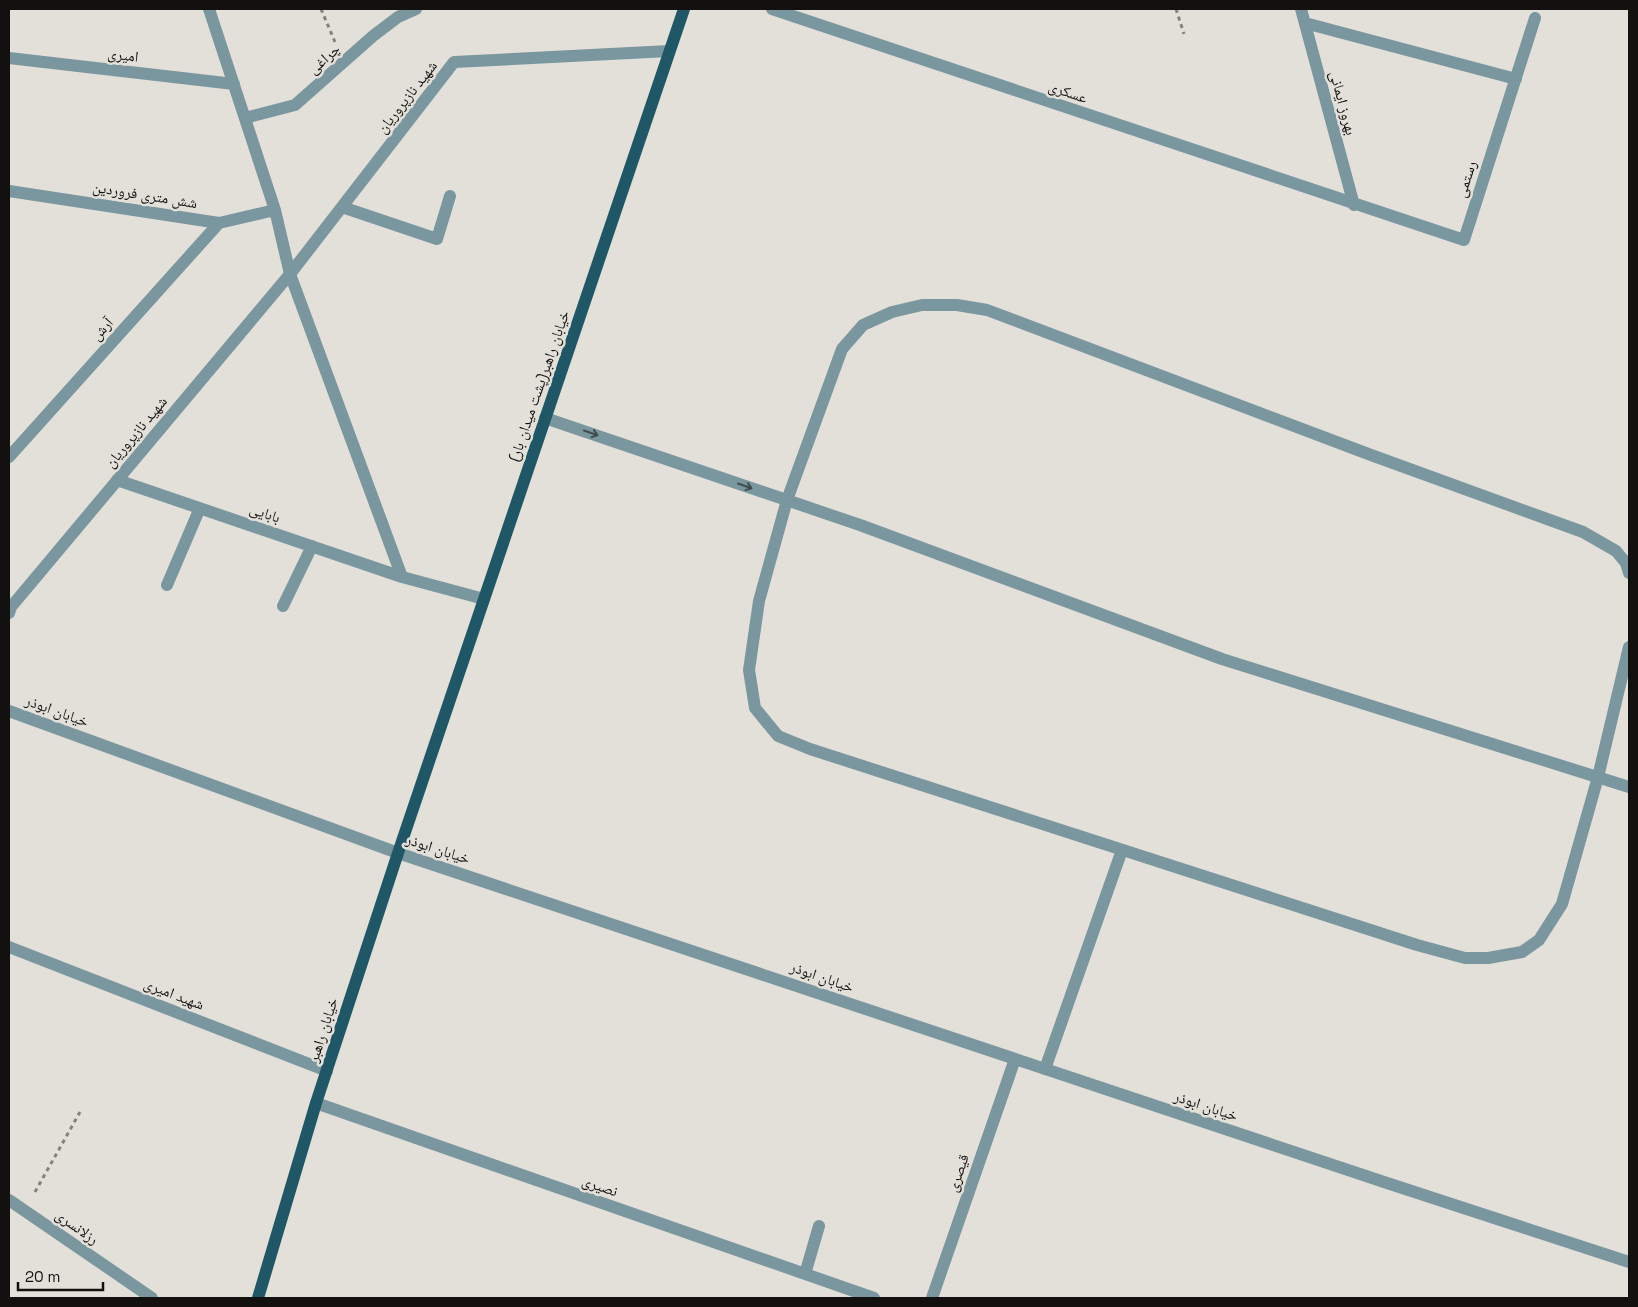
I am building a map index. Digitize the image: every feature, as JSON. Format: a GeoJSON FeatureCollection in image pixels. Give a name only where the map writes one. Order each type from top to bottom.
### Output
{"type":"FeatureCollection","features":[{"type":"Feature","properties":{"kind":"main road","name":"خیابان راهبر(پشت میدان بار)"},"geometry":{"type":"LineString","coordinates":[[425,773],[684,9]]}},
{"type":"Feature","properties":{"kind":"main road","name":"خیابان راهبر"},"geometry":{"type":"LineString","coordinates":[[258,1298],[316,1104],[425,773]]}},
{"type":"Feature","properties":{"kind":"street"},"geometry":{"type":"LineString","coordinates":[[209,9],[275,210],[290,274],[402,577],[484,599]]}},
{"type":"Feature","properties":{"kind":"street","name":"چراغی"},"geometry":{"type":"LineString","coordinates":[[245,118],[295,105],[379,31],[398,17],[416,9]]}},
{"type":"Feature","properties":{"kind":"street","name":"عسکری"},"geometry":{"type":"LineString","coordinates":[[772,9],[1354,205]]}},
{"type":"Feature","properties":{"kind":"street","name":"بهروز ایمانی"},"geometry":{"type":"LineString","coordinates":[[1301,9],[1354,205]]}},
{"type":"Feature","properties":{"kind":"street","name":"رستمی"},"geometry":{"type":"LineString","coordinates":[[1354,205],[1464,240],[1535,18]]}},
{"type":"Feature","properties":{"kind":"street"},"geometry":{"type":"LineString","coordinates":[[1305,23],[1516,78]]}},
{"type":"Feature","properties":{"kind":"street","name":"شهید نازپروریان"},"geometry":{"type":"LineString","coordinates":[[9,613],[11,607],[290,274],[454,62],[669,51]]}},
{"type":"Feature","properties":{"kind":"street","name":"امیری"},"geometry":{"type":"LineString","coordinates":[[9,58],[234,84]]}},
{"type":"Feature","properties":{"kind":"street","name":"شش متری فروردین"},"geometry":{"type":"LineString","coordinates":[[9,191],[219,223],[275,210]]}},
{"type":"Feature","properties":{"kind":"street"},"geometry":{"type":"LineString","coordinates":[[342,207],[437,239],[450,196]]}},
{"type":"Feature","properties":{"kind":"street","name":"آرش"},"geometry":{"type":"LineString","coordinates":[[9,457],[219,223]]}},
{"type":"Feature","properties":{"kind":"street"},"geometry":{"type":"LineString","coordinates":[[1629,573],[1626,563],[1616,551],[1583,532],[1362,452],[987,310],[956,305],[922,305],[892,312],[863,325],[842,349],[787,500],[759,601],[749,670],[755,708],[778,736],[810,750],[1417,945],[1465,958],[1488,958],[1522,952],[1539,940],[1562,904],[1598,777],[1629,647]]}},
{"type":"Feature","properties":{"kind":"street"},"geometry":{"type":"LineString","coordinates":[[545,418],[787,500],[1222,659],[1629,787]]}},
{"type":"Feature","properties":{"kind":"street","name":"بابایی"},"geometry":{"type":"LineString","coordinates":[[117,480],[402,577]]}},
{"type":"Feature","properties":{"kind":"street"},"geometry":{"type":"LineString","coordinates":[[167,586],[200,508]]}},
{"type":"Feature","properties":{"kind":"street"},"geometry":{"type":"LineString","coordinates":[[283,606],[312,546]]}},
{"type":"Feature","properties":{"kind":"street","name":"خیابان ابوذر"},"geometry":{"type":"LineString","coordinates":[[9,711],[398,853],[1629,1262]]}},
{"type":"Feature","properties":{"kind":"street"},"geometry":{"type":"LineString","coordinates":[[1045,1069],[1122,850]]}},
{"type":"Feature","properties":{"kind":"street","name":"شهید امیری"},"geometry":{"type":"LineString","coordinates":[[9,947],[327,1072]]}},
{"type":"Feature","properties":{"kind":"street","name":"قیصری"},"geometry":{"type":"LineString","coordinates":[[932,1298],[1015,1059]]}},
{"type":"Feature","properties":{"kind":"street","name":"نصیری"},"geometry":{"type":"LineString","coordinates":[[316,1104],[874,1298]]}},
{"type":"Feature","properties":{"kind":"street","name":"رزلانسری"},"geometry":{"type":"LineString","coordinates":[[9,1200],[152,1298]]}},
{"type":"Feature","properties":{"kind":"street"},"geometry":{"type":"LineString","coordinates":[[804,1274],[818,1226]]}},
{"type":"Feature","properties":{"kind":"path"},"geometry":{"type":"LineString","coordinates":[[321,9],[344,63]]}},
{"type":"Feature","properties":{"kind":"path"},"geometry":{"type":"LineString","coordinates":[[1176,9],[1184,34]]}},
{"type":"Feature","properties":{"kind":"path"},"geometry":{"type":"LineString","coordinates":[[25,1210],[80,1112]]}}]}
